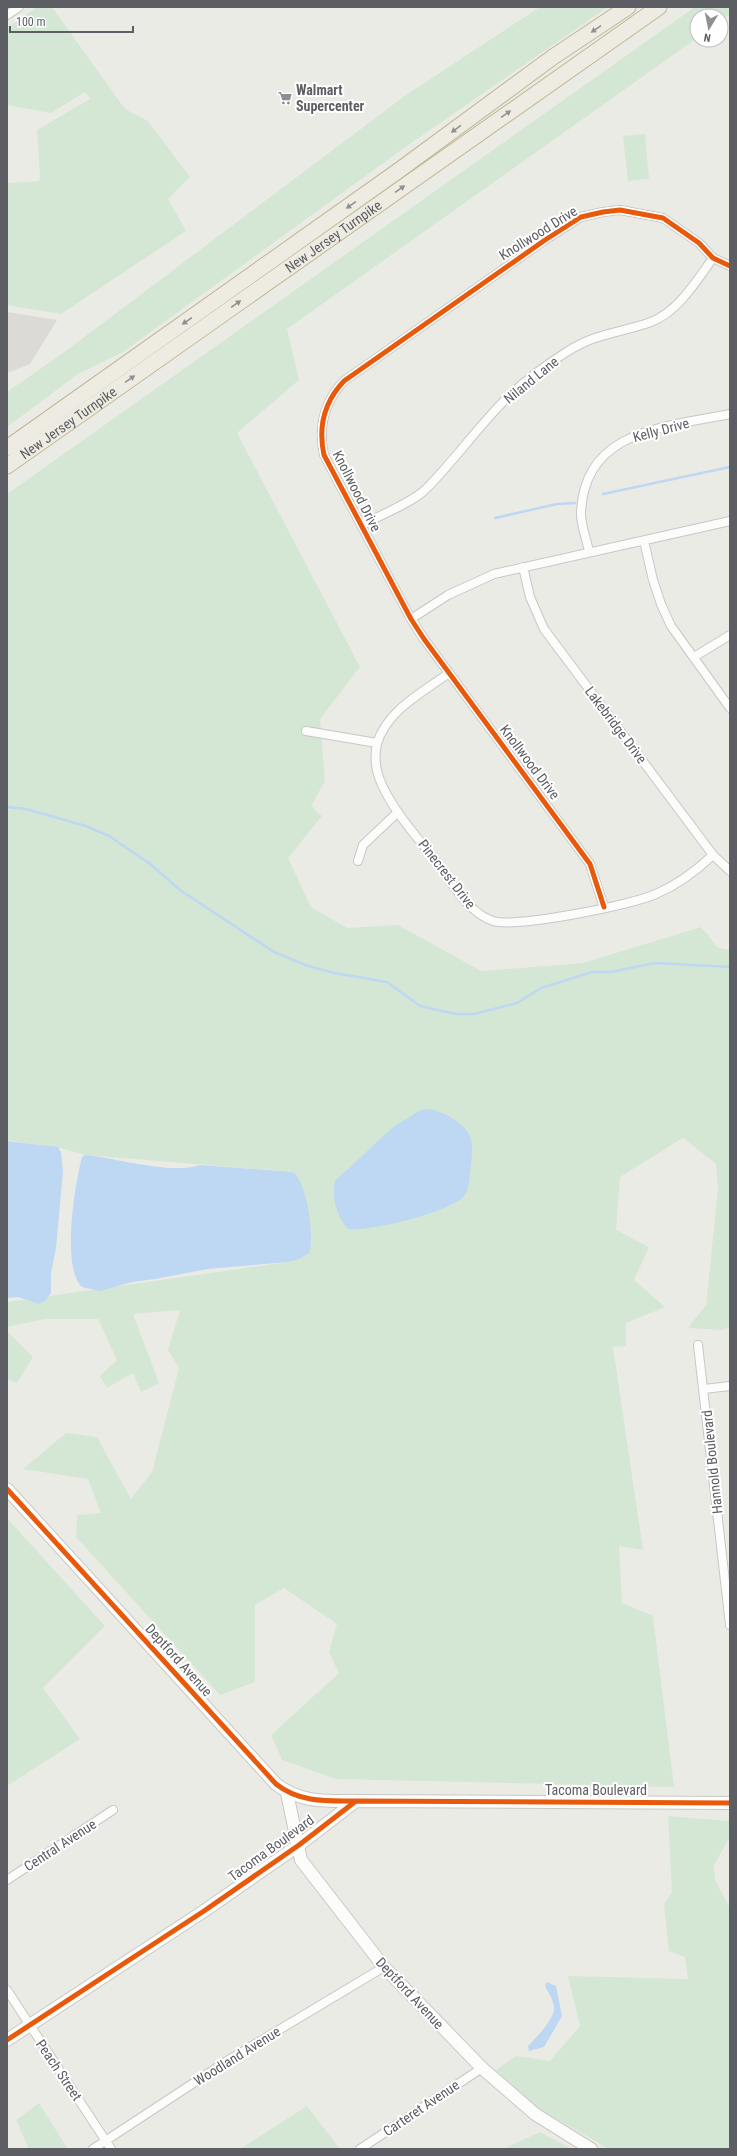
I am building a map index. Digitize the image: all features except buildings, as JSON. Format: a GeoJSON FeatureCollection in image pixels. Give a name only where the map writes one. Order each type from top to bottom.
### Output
{"type":"FeatureCollection","features":[{"type":"Feature","properties":{"kind":"highway","name":"New Jersey Turnpike"},"geometry":{"type":"LineString","coordinates":[[7,448],[398,171],[553,57],[628,7]]}},
{"type":"Feature","properties":{"kind":"highway","name":"New Jersey Turnpike"},"geometry":{"type":"LineString","coordinates":[[7,466],[659,7]]}},
{"type":"Feature","properties":{"kind":"street"},"geometry":{"type":"LineString","coordinates":[[7,15],[18,7]]}},
{"type":"Feature","properties":{"kind":"street","name":"Knollwood Drive"},"geometry":{"type":"LineString","coordinates":[[604,907],[596,876],[590,864],[411,619],[324,455],[321,439],[327,405],[335,391],[361,367],[545,240],[581,217],[620,210],[663,218],[699,243],[713,258],[730,266]]}},
{"type":"Feature","properties":{"kind":"street","name":"Niland Lane"},"geometry":{"type":"LineString","coordinates":[[361,525],[424,490],[502,403],[533,376],[566,352],[585,342],[608,333],[652,322],[666,312],[687,293],[713,258]]}},
{"type":"Feature","properties":{"kind":"street","name":"Kelly Drive"},"geometry":{"type":"LineString","coordinates":[[590,552],[581,515],[584,495],[595,466],[606,454],[617,444],[635,434],[730,414]]}},
{"type":"Feature","properties":{"kind":"street"},"geometry":{"type":"LineString","coordinates":[[411,619],[448,596],[494,574],[730,521]]}},
{"type":"Feature","properties":{"kind":"street"},"geometry":{"type":"LineString","coordinates":[[644,541],[660,604],[675,632],[730,708]]}},
{"type":"Feature","properties":{"kind":"street","name":"Lakebridge Drive"},"geometry":{"type":"LineString","coordinates":[[523,567],[530,597],[544,629],[713,855],[730,871]]}},
{"type":"Feature","properties":{"kind":"street"},"geometry":{"type":"LineString","coordinates":[[694,657],[730,634]]}},
{"type":"Feature","properties":{"kind":"street","name":"Pinecrest Drive"},"geometry":{"type":"LineString","coordinates":[[449,673],[397,711],[386,725],[377,743],[375,756],[377,770],[382,785],[398,812],[467,903],[488,919],[508,923],[523,923],[640,900],[655,895],[692,874],[713,855]]}},
{"type":"Feature","properties":{"kind":"street"},"geometry":{"type":"LineString","coordinates":[[306,731],[377,743]]}},
{"type":"Feature","properties":{"kind":"street"},"geometry":{"type":"LineString","coordinates":[[358,861],[363,845],[398,812]]}},
{"type":"Feature","properties":{"kind":"street","name":"Hannold Boulevard"},"geometry":{"type":"LineString","coordinates":[[698,1346],[730,1625]]}},
{"type":"Feature","properties":{"kind":"street"},"geometry":{"type":"LineString","coordinates":[[704,1389],[730,1386]]}},
{"type":"Feature","properties":{"kind":"street","name":"Deptford Avenue"},"geometry":{"type":"LineString","coordinates":[[7,1489],[261,1769],[287,1793],[301,1798],[318,1800],[356,1801]]}},
{"type":"Feature","properties":{"kind":"street","name":"Deptford Avenue"},"geometry":{"type":"LineString","coordinates":[[287,1793],[302,1860],[384,1967],[482,2068],[536,2114],[591,2149]]}},
{"type":"Feature","properties":{"kind":"street","name":"Tacoma Boulevard"},"geometry":{"type":"LineString","coordinates":[[7,2040],[204,1910],[299,1844],[356,1801],[730,1804]]}},
{"type":"Feature","properties":{"kind":"street","name":"Central Avenue"},"geometry":{"type":"LineString","coordinates":[[7,1880],[113,1810]]}},
{"type":"Feature","properties":{"kind":"street","name":"Woodland Avenue"},"geometry":{"type":"LineString","coordinates":[[93,2149],[227,2061],[384,1967]]}},
{"type":"Feature","properties":{"kind":"street","name":"Peach Street"},"geometry":{"type":"LineString","coordinates":[[7,1990],[29,2026],[111,2149]]}},
{"type":"Feature","properties":{"kind":"street","name":"Carteret Avenue"},"geometry":{"type":"LineString","coordinates":[[360,2149],[482,2068]]}},
{"type":"Feature","properties":{"kind":"shaded area"},"geometry":{"type":"Polygon","coordinates":[[[7,312],[57,320],[30,364],[7,373],[7,312]]]}},
{"type":"Feature","properties":{"kind":"green space"},"geometry":{"type":"Polygon","coordinates":[[[37,7],[52,7],[125,109],[148,121],[190,177],[168,199],[186,231],[61,314],[7,305],[7,183],[39,181],[37,130],[90,99],[85,92],[51,113],[7,105],[7,28],[37,7]]]}},
{"type":"Feature","properties":{"kind":"green space"},"geometry":{"type":"Polygon","coordinates":[[[540,7],[608,7],[404,148],[123,352],[78,374],[7,427],[7,392],[63,353],[406,95],[540,7]]]}},
{"type":"Feature","properties":{"kind":"green space"},"geometry":{"type":"Polygon","coordinates":[[[730,7],[730,14],[729,15],[729,8],[694,8],[730,7]]]}},
{"type":"Feature","properties":{"kind":"green space"},"geometry":{"type":"Polygon","coordinates":[[[689,11],[689,44],[287,329],[299,380],[237,433],[360,667],[320,719],[325,781],[311,806],[322,816],[288,858],[311,907],[347,928],[398,925],[481,971],[583,963],[701,927],[718,948],[730,950],[730,1326],[723,1330],[688,1328],[706,1305],[718,1189],[716,1164],[683,1138],[620,1177],[616,1230],[649,1247],[634,1280],[665,1307],[626,1323],[626,1346],[613,1347],[643,1550],[619,1546],[622,1603],[653,1616],[674,1787],[336,1779],[282,1760],[271,1735],[339,1673],[329,1652],[337,1624],[284,1588],[255,1605],[255,1682],[220,1695],[76,1537],[77,1515],[101,1513],[88,1479],[23,1469],[66,1433],[97,1437],[131,1499],[152,1472],[179,1368],[168,1350],[180,1310],[133,1314],[159,1383],[141,1392],[133,1373],[107,1388],[100,1376],[117,1360],[98,1319],[45,1319],[7,1327],[7,1302],[288,1262],[311,1242],[293,1172],[85,1155],[60,1148],[7,1140],[7,494],[689,11]]]}},
{"type":"Feature","properties":{"kind":"green space"},"geometry":{"type":"Polygon","coordinates":[[[645,134],[649,179],[628,181],[623,136],[645,134]]]}},
{"type":"Feature","properties":{"kind":"green space"},"geometry":{"type":"Polygon","coordinates":[[[7,1331],[33,1357],[17,1383],[7,1379],[7,1331]]]}},
{"type":"Feature","properties":{"kind":"green space"},"geometry":{"type":"Polygon","coordinates":[[[7,1518],[105,1626],[43,1688],[80,1739],[7,1786],[7,1518]]]}},
{"type":"Feature","properties":{"kind":"green space"},"geometry":{"type":"Polygon","coordinates":[[[668,1816],[730,1821],[730,1837],[714,1865],[715,1880],[730,1908],[730,2149],[609,2149],[533,2105],[496,2070],[516,2056],[550,2061],[580,2026],[568,1976],[688,1979],[685,1957],[669,1951],[664,1905],[672,1892],[668,1816]]]}},
{"type":"Feature","properties":{"kind":"green space"},"geometry":{"type":"Polygon","coordinates":[[[39,2103],[68,2149],[29,2149],[16,2120],[39,2103]]]}},
{"type":"Feature","properties":{"kind":"green space"},"geometry":{"type":"Polygon","coordinates":[[[307,2106],[340,2149],[240,2149],[307,2106]]]}},
{"type":"Feature","properties":{"kind":"green space"},"geometry":{"type":"Polygon","coordinates":[[[540,2132],[572,2149],[503,2149],[540,2132]]]}},
{"type":"Feature","properties":{"kind":"water"},"geometry":{"type":"Polygon","coordinates":[[[429,1109],[453,1118],[468,1132],[472,1145],[472,1155],[466,1194],[456,1202],[443,1208],[409,1220],[373,1227],[348,1229],[338,1213],[334,1200],[335,1181],[393,1127],[421,1110],[429,1109]]]}},
{"type":"Feature","properties":{"kind":"water"},"geometry":{"type":"Polygon","coordinates":[[[7,1141],[58,1147],[61,1152],[63,1171],[56,1248],[51,1273],[51,1293],[46,1300],[39,1304],[18,1297],[7,1298],[7,1141]]]}},
{"type":"Feature","properties":{"kind":"water"},"geometry":{"type":"Polygon","coordinates":[[[85,1155],[159,1167],[188,1168],[200,1165],[293,1172],[298,1178],[306,1198],[311,1235],[309,1253],[299,1259],[288,1262],[208,1269],[132,1282],[100,1291],[82,1287],[76,1277],[72,1262],[71,1244],[73,1205],[79,1169],[82,1157],[85,1155]]]}},
{"type":"Feature","properties":{"kind":"water"},"geometry":{"type":"Polygon","coordinates":[[[547,1982],[556,1986],[562,2016],[544,2047],[529,2051],[528,2046],[547,2024],[553,2014],[553,2001],[545,1986],[547,1982]]]}},
{"type":"Feature","properties":{"kind":"waterway"},"geometry":{"type":"LineString","coordinates":[[603,494],[730,467]]}},
{"type":"Feature","properties":{"kind":"waterway"},"geometry":{"type":"LineString","coordinates":[[495,518],[557,504],[575,503]]}},
{"type":"Feature","properties":{"kind":"waterway"},"geometry":{"type":"LineString","coordinates":[[7,807],[26,809],[86,826],[109,836],[149,863],[180,890],[274,952],[308,966],[334,973],[387,982],[420,1006],[442,1011],[457,1014],[474,1014],[517,1003],[541,988],[592,972],[611,972],[655,963],[730,967]]}},
{"type":"Feature","properties":{"kind":"cycle path"},"geometry":{"type":"LineString","coordinates":[[604,907],[590,864],[424,639],[411,619],[324,455],[322,445],[322,425],[327,406],[337,389],[344,381],[545,240],[581,217],[620,210],[663,218],[699,243],[713,258],[730,266]]}},
{"type":"Feature","properties":{"kind":"cycle path"},"geometry":{"type":"LineString","coordinates":[[7,1489],[276,1784],[285,1790],[304,1798],[324,1801],[356,1801]]}},
{"type":"Feature","properties":{"kind":"cycle path"},"geometry":{"type":"LineString","coordinates":[[7,2040],[204,1911],[299,1845],[356,1801],[730,1803]]}},
{"type":"Feature","properties":{"kind":"place","name":"Walmart Supercenter"},"geometry":{"type":"Point","coordinates":[285,98]}}]}
